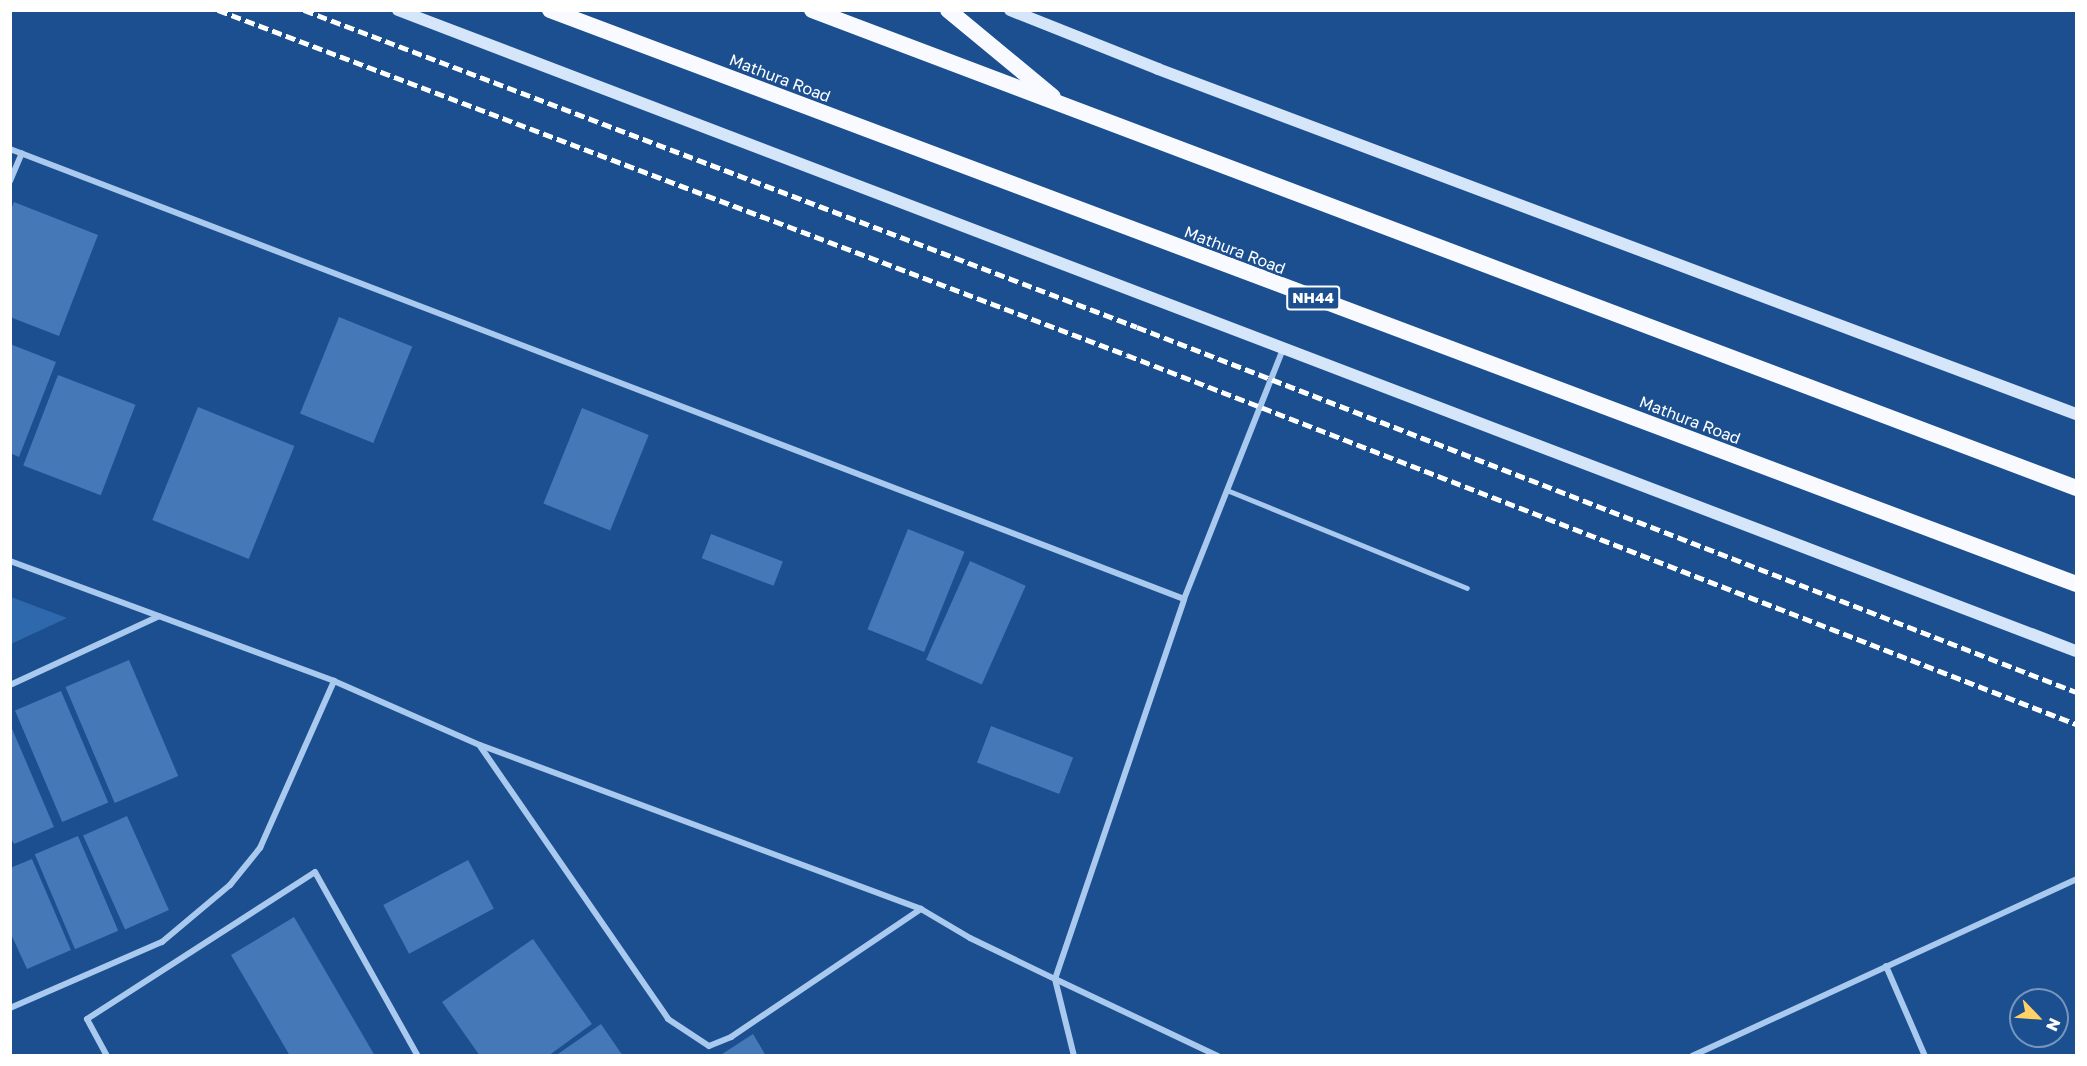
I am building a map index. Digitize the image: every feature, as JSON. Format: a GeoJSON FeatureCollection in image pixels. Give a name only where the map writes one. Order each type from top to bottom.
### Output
{"type":"FeatureCollection","features":[{"type":"Feature","properties":{"kind":"highway","name":"Mathura Road"},"geometry":{"type":"LineString","coordinates":[[550,10],[2076,584]]}},
{"type":"Feature","properties":{"kind":"highway"},"geometry":{"type":"LineString","coordinates":[[812,10],[2076,488]]}},
{"type":"Feature","properties":{"kind":"highway"},"geometry":{"type":"LineString","coordinates":[[948,10],[1065,107]]}},
{"type":"Feature","properties":{"kind":"main road"},"geometry":{"type":"LineString","coordinates":[[398,10],[2076,651]]}},
{"type":"Feature","properties":{"kind":"main road"},"geometry":{"type":"LineString","coordinates":[[1010,10],[1158,69],[2076,414]]}},
{"type":"Feature","properties":{"kind":"street"},"geometry":{"type":"LineString","coordinates":[[10,149],[1184,599]]}},
{"type":"Feature","properties":{"kind":"street"},"geometry":{"type":"LineString","coordinates":[[10,181],[22,153]]}},
{"type":"Feature","properties":{"kind":"street"},"geometry":{"type":"LineString","coordinates":[[1074,1056],[1055,979],[1184,599],[1284,349]]}},
{"type":"Feature","properties":{"kind":"street"},"geometry":{"type":"LineString","coordinates":[[10,561],[334,681],[480,745],[921,909],[970,938],[1218,1056]]}},
{"type":"Feature","properties":{"kind":"street"},"geometry":{"type":"LineString","coordinates":[[10,686],[159,616]]}},
{"type":"Feature","properties":{"kind":"street"},"geometry":{"type":"LineString","coordinates":[[10,1008],[162,942],[230,885],[260,848],[334,681]]}},
{"type":"Feature","properties":{"kind":"street"},"geometry":{"type":"LineString","coordinates":[[480,745],[668,1019],[709,1046],[731,1037],[921,909]]}},
{"type":"Feature","properties":{"kind":"street"},"geometry":{"type":"LineString","coordinates":[[107,1056],[87,1019],[315,872],[418,1056]]}},
{"type":"Feature","properties":{"kind":"street"},"geometry":{"type":"LineString","coordinates":[[1692,1056],[2076,879]]}},
{"type":"Feature","properties":{"kind":"street"},"geometry":{"type":"LineString","coordinates":[[1886,966],[1925,1056]]}},
{"type":"Feature","properties":{"kind":"lane"},"geometry":{"type":"LineString","coordinates":[[1227,490],[1467,588]]}},
{"type":"Feature","properties":{"kind":"shaded area"},"geometry":{"type":"Polygon","coordinates":[[[11,597],[67,618],[11,644],[11,597]]]}},
{"type":"Feature","properties":{"kind":"building"},"geometry":{"type":"Polygon","coordinates":[[[14,202],[98,235],[59,336],[10,317],[10,212],[14,202]]]}},
{"type":"Feature","properties":{"kind":"building"},"geometry":{"type":"Polygon","coordinates":[[[339,317],[412,347],[373,443],[300,413],[339,317]]]}},
{"type":"Feature","properties":{"kind":"building"},"geometry":{"type":"Polygon","coordinates":[[[10,344],[56,362],[19,457],[10,453],[10,344]]]}},
{"type":"Feature","properties":{"kind":"building"},"geometry":{"type":"Polygon","coordinates":[[[58,375],[135,405],[101,495],[23,466],[58,375]]]}},
{"type":"Feature","properties":{"kind":"building"},"geometry":{"type":"Polygon","coordinates":[[[198,407],[294,446],[249,559],[152,520],[198,407]]]}},
{"type":"Feature","properties":{"kind":"building"},"geometry":{"type":"Polygon","coordinates":[[[582,408],[649,435],[610,530],[543,503],[582,408]]]}},
{"type":"Feature","properties":{"kind":"building"},"geometry":{"type":"Polygon","coordinates":[[[908,529],[965,552],[924,652],[868,629],[908,529]]]}},
{"type":"Feature","properties":{"kind":"building"},"geometry":{"type":"Polygon","coordinates":[[[711,534],[783,562],[774,586],[702,558],[711,534]]]}},
{"type":"Feature","properties":{"kind":"building"},"geometry":{"type":"Polygon","coordinates":[[[970,561],[1026,586],[982,684],[926,660],[970,561]]]}},
{"type":"Feature","properties":{"kind":"building"},"geometry":{"type":"Polygon","coordinates":[[[129,660],[178,776],[115,803],[65,687],[129,660]]]}},
{"type":"Feature","properties":{"kind":"building"},"geometry":{"type":"Polygon","coordinates":[[[61,691],[108,802],[62,822],[15,711],[61,691]]]}},
{"type":"Feature","properties":{"kind":"building"},"geometry":{"type":"Polygon","coordinates":[[[10,724],[54,827],[14,844],[10,837],[10,724]]]}},
{"type":"Feature","properties":{"kind":"building"},"geometry":{"type":"Polygon","coordinates":[[[991,726],[1073,758],[1059,794],[977,762],[991,726]]]}},
{"type":"Feature","properties":{"kind":"building"},"geometry":{"type":"Polygon","coordinates":[[[127,816],[169,910],[125,930],[83,836],[127,816]]]}},
{"type":"Feature","properties":{"kind":"building"},"geometry":{"type":"Polygon","coordinates":[[[78,836],[118,931],[75,949],[35,854],[78,836]]]}},
{"type":"Feature","properties":{"kind":"building"},"geometry":{"type":"Polygon","coordinates":[[[32,859],[71,950],[27,969],[10,932],[10,868],[32,859]]]}},
{"type":"Feature","properties":{"kind":"building"},"geometry":{"type":"Polygon","coordinates":[[[468,860],[494,909],[409,954],[383,905],[468,860]]]}},
{"type":"Feature","properties":{"kind":"building"},"geometry":{"type":"Polygon","coordinates":[[[294,917],[375,1056],[290,1056],[231,955],[294,917]]]}},
{"type":"Feature","properties":{"kind":"building"},"geometry":{"type":"Polygon","coordinates":[[[533,939],[592,1024],[548,1056],[480,1056],[442,1002],[533,939]]]}},
{"type":"Feature","properties":{"kind":"building"},"geometry":{"type":"Polygon","coordinates":[[[601,1024],[623,1056],[555,1056],[601,1024]]]}},
{"type":"Feature","properties":{"kind":"building"},"geometry":{"type":"Polygon","coordinates":[[[753,1034],[766,1056],[719,1056],[753,1034]]]}},
{"type":"Feature","properties":{"kind":"railway"},"geometry":{"type":"LineString","coordinates":[[218,10],[1127,355],[2076,724]]}},
{"type":"Feature","properties":{"kind":"railway"},"geometry":{"type":"LineString","coordinates":[[304,10],[1137,327],[2076,692]]}}]}
